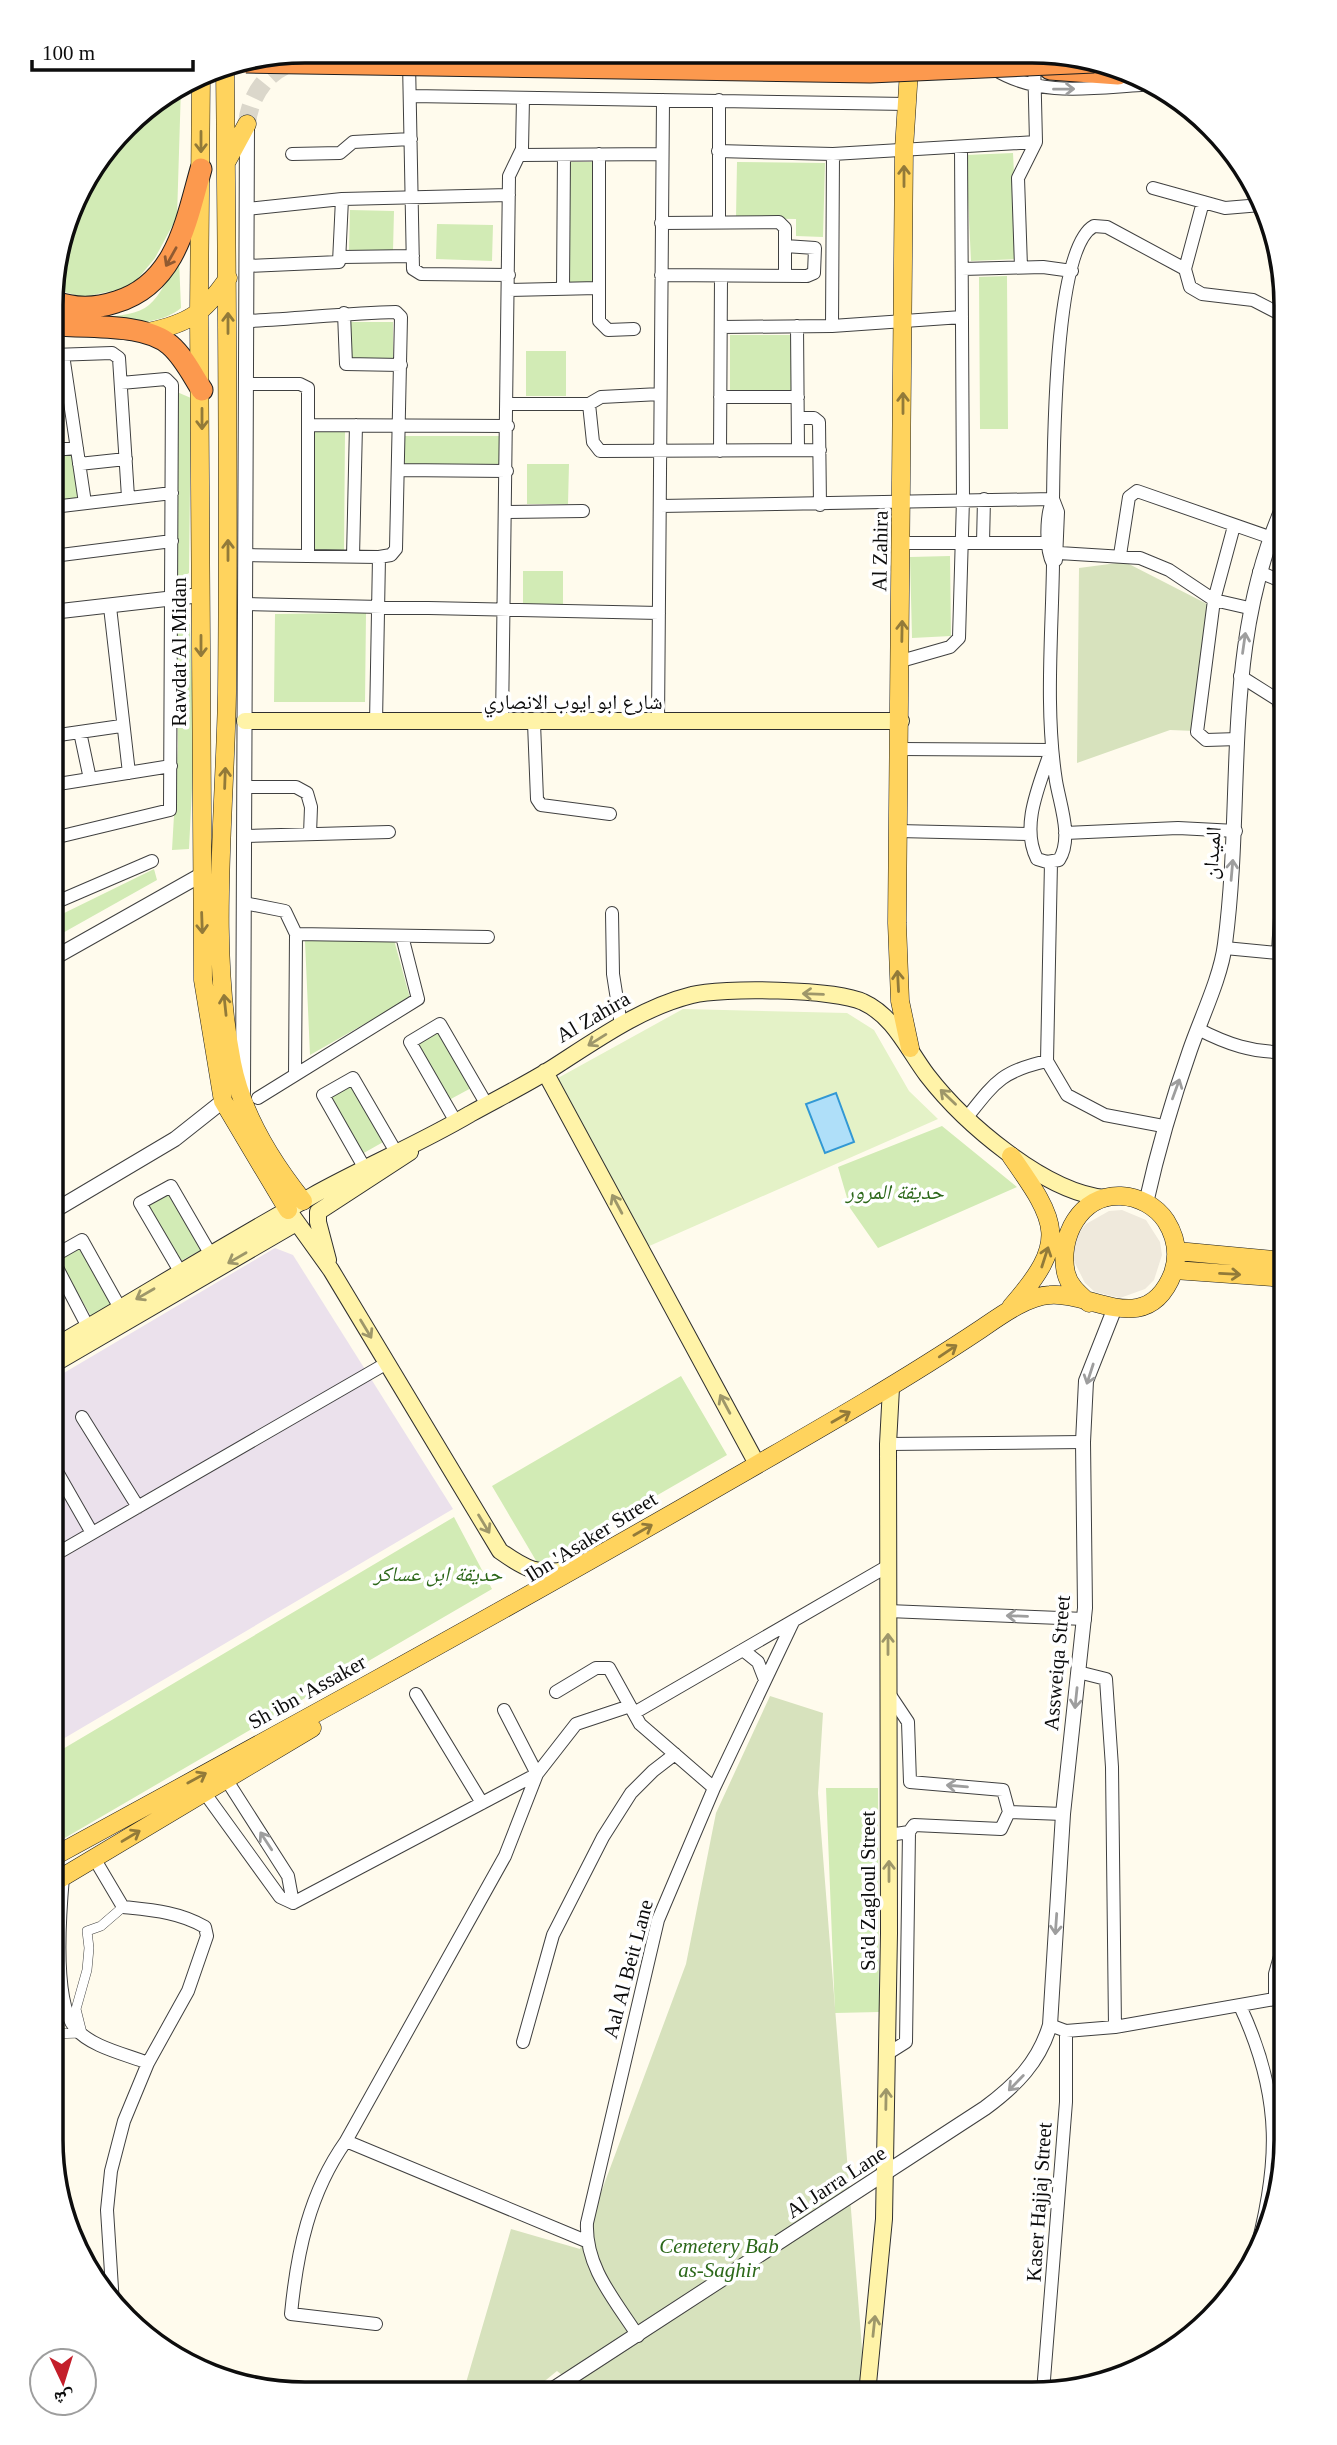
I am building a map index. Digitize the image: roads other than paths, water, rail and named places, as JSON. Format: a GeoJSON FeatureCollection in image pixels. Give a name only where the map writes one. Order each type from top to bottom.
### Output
{"type":"FeatureCollection","features":[{"type":"Feature","properties":{"kind":"highway"},"geometry":{"type":"LineString","coordinates":[[1021,63],[1034,70],[1102,74]]}},
{"type":"Feature","properties":{"kind":"highway"},"geometry":{"type":"LineString","coordinates":[[364,64],[870,72],[1048,64]]}},
{"type":"Feature","properties":{"kind":"highway"},"geometry":{"type":"LineString","coordinates":[[63,303],[83,307],[106,306],[147,288],[163,271],[173,254],[201,169]]}},
{"type":"Feature","properties":{"kind":"highway"},"geometry":{"type":"LineString","coordinates":[[63,325],[148,332],[169,344],[202,390]]}},
{"type":"Feature","properties":{"kind":"main road","name":"Al Zahira"},"geometry":{"type":"LineString","coordinates":[[909,63],[904,149],[898,981],[910,1048]]}},
{"type":"Feature","properties":{"kind":"main road"},"geometry":{"type":"LineString","coordinates":[[225,77],[228,361],[222,968],[232,1064],[251,1101],[268,1153],[296,1212],[500,1551],[523,1567],[538,1573],[553,1573],[584,1564]]}},
{"type":"Feature","properties":{"kind":"main road","name":"Rawdat Al Midan"},"geometry":{"type":"LineString","coordinates":[[201,87],[199,314],[202,390],[201,875],[204,980],[223,1101],[296,1212]]}},
{"type":"Feature","properties":{"kind":"main road"},"geometry":{"type":"LineString","coordinates":[[226,164],[247,124]]}},
{"type":"Feature","properties":{"kind":"main road"},"geometry":{"type":"LineString","coordinates":[[148,332],[175,326],[199,314],[228,278]]}},
{"type":"Feature","properties":{"kind":"main road"},"geometry":{"type":"LineString","coordinates":[[201,359],[208,350],[218,348],[228,361]]}},
{"type":"Feature","properties":{"kind":"main road","name":"شارع ابو ايوب الانصاري"},"geometry":{"type":"LineString","coordinates":[[245,721],[901,722]]}},
{"type":"Feature","properties":{"kind":"main road","name":"Al Zahira"},"geometry":{"type":"LineString","coordinates":[[331,1270],[318,1222],[318,1212],[333,1199],[394,1165],[422,1142],[621,1025],[694,994],[751,992],[843,996],[863,1002],[878,1011],[910,1048],[937,1087],[1012,1156],[1067,1190],[1105,1198]]}},
{"type":"Feature","properties":{"kind":"main road"},"geometry":{"type":"LineString","coordinates":[[545,1072],[757,1464]]}},
{"type":"Feature","properties":{"kind":"main road","name":"Al Zahira"},"geometry":{"type":"LineString","coordinates":[[296,1212],[364,1167],[422,1142]]}},
{"type":"Feature","properties":{"kind":"main road"},"geometry":{"type":"LineString","coordinates":[[1006,1312],[1038,1275],[1050,1237],[1050,1220],[1043,1201],[1012,1156]]}},
{"type":"Feature","properties":{"kind":"main road"},"geometry":{"type":"LineString","coordinates":[[1124,1196],[1146,1203],[1162,1214],[1172,1231],[1177,1251],[1174,1270],[1165,1287],[1151,1301],[1114,1310],[1089,1303],[1073,1289],[1066,1275],[1065,1243],[1073,1222],[1085,1208],[1105,1198],[1124,1196]]}},
{"type":"Feature","properties":{"kind":"main road"},"geometry":{"type":"LineString","coordinates":[[63,1342],[211,1255],[296,1212]]}},
{"type":"Feature","properties":{"kind":"main road"},"geometry":{"type":"LineString","coordinates":[[63,1358],[296,1212]]}},
{"type":"Feature","properties":{"kind":"main road"},"geometry":{"type":"LineString","coordinates":[[1177,1251],[1273,1260]]}},
{"type":"Feature","properties":{"kind":"main road"},"geometry":{"type":"LineString","coordinates":[[1174,1270],[1273,1277]]}},
{"type":"Feature","properties":{"kind":"main road","name":"Ibn 'Asaker Street"},"geometry":{"type":"LineString","coordinates":[[63,1877],[226,1779],[567,1581],[584,1564],[891,1388],[1006,1312],[1053,1294],[1089,1303]]}},
{"type":"Feature","properties":{"kind":"main road","name":"Sa'd Zagloul Street"},"geometry":{"type":"LineString","coordinates":[[868,2382],[884,2219],[889,1835],[888,1444],[891,1388]]}},
{"type":"Feature","properties":{"kind":"main road","name":"Sh ibn 'Assaker"},"geometry":{"type":"LineString","coordinates":[[63,1851],[584,1564]]}},
{"type":"Feature","properties":{"kind":"street"},"geometry":{"type":"LineString","coordinates":[[985,63],[1004,75],[1034,70],[1065,89],[1133,85]]}},
{"type":"Feature","properties":{"kind":"street"},"geometry":{"type":"LineString","coordinates":[[409,64],[413,269],[421,274],[509,275]]}},
{"type":"Feature","properties":{"kind":"street"},"geometry":{"type":"LineString","coordinates":[[1021,267],[1018,178],[1036,142],[1034,70]]}},
{"type":"Feature","properties":{"kind":"street"},"geometry":{"type":"LineString","coordinates":[[410,96],[907,104]]}},
{"type":"Feature","properties":{"kind":"street"},"geometry":{"type":"LineString","coordinates":[[502,723],[509,195],[511,169],[521,155],[523,98]]}},
{"type":"Feature","properties":{"kind":"street"},"geometry":{"type":"LineString","coordinates":[[658,723],[663,100]]}},
{"type":"Feature","properties":{"kind":"street"},"geometry":{"type":"LineString","coordinates":[[719,100],[719,222]]}},
{"type":"Feature","properties":{"kind":"street"},"geometry":{"type":"LineString","coordinates":[[247,124],[244,902],[251,1101],[418,999],[402,936]]}},
{"type":"Feature","properties":{"kind":"street"},"geometry":{"type":"LineString","coordinates":[[292,154],[340,153],[353,142],[411,139]]}},
{"type":"Feature","properties":{"kind":"street"},"geometry":{"type":"LineString","coordinates":[[718,151],[833,154],[1036,142]]}},
{"type":"Feature","properties":{"kind":"street"},"geometry":{"type":"LineString","coordinates":[[901,661],[958,642],[962,543],[961,147]]}},
{"type":"Feature","properties":{"kind":"street"},"geometry":{"type":"LineString","coordinates":[[599,154],[598,288],[602,326],[608,330],[634,330]]}},
{"type":"Feature","properties":{"kind":"street"},"geometry":{"type":"LineString","coordinates":[[521,155],[662,154]]}},
{"type":"Feature","properties":{"kind":"street"},"geometry":{"type":"LineString","coordinates":[[832,326],[833,154]]}},
{"type":"Feature","properties":{"kind":"street"},"geometry":{"type":"LineString","coordinates":[[563,289],[564,155]]}},
{"type":"Feature","properties":{"kind":"street"},"geometry":{"type":"LineString","coordinates":[[1153,188],[1236,209],[1252,206]]}},
{"type":"Feature","properties":{"kind":"street"},"geometry":{"type":"LineString","coordinates":[[247,209],[342,199],[509,195]]}},
{"type":"Feature","properties":{"kind":"street"},"geometry":{"type":"LineString","coordinates":[[247,266],[337,263],[341,257],[342,199]]}},
{"type":"Feature","properties":{"kind":"street"},"geometry":{"type":"LineString","coordinates":[[1203,202],[1185,269],[1186,281],[1195,292],[1253,300],[1274,311]]}},
{"type":"Feature","properties":{"kind":"street"},"geometry":{"type":"LineString","coordinates":[[661,223],[779,222],[785,228],[785,276]]}},
{"type":"Feature","properties":{"kind":"street"},"geometry":{"type":"LineString","coordinates":[[1056,558],[1049,543],[1049,509],[1053,499],[1057,370],[1072,271],[1085,233],[1101,226],[1185,269]]}},
{"type":"Feature","properties":{"kind":"street"},"geometry":{"type":"LineString","coordinates":[[661,275],[809,276],[816,269],[813,247],[785,246]]}},
{"type":"Feature","properties":{"kind":"street"},"geometry":{"type":"LineString","coordinates":[[341,257],[413,256]]}},
{"type":"Feature","properties":{"kind":"street"},"geometry":{"type":"LineString","coordinates":[[962,270],[1021,267],[1072,271]]}},
{"type":"Feature","properties":{"kind":"street"},"geometry":{"type":"LineString","coordinates":[[720,451],[721,276]]}},
{"type":"Feature","properties":{"kind":"street"},"geometry":{"type":"LineString","coordinates":[[509,290],[598,288]]}},
{"type":"Feature","properties":{"kind":"street"},"geometry":{"type":"LineString","coordinates":[[245,555],[391,555],[397,545],[401,365],[400,314],[344,313],[306,318],[247,320]]}},
{"type":"Feature","properties":{"kind":"street"},"geometry":{"type":"LineString","coordinates":[[344,313],[346,364],[401,365]]}},
{"type":"Feature","properties":{"kind":"street"},"geometry":{"type":"LineString","coordinates":[[721,327],[832,326],[962,317]]}},
{"type":"Feature","properties":{"kind":"street"},"geometry":{"type":"LineString","coordinates":[[797,326],[798,450]]}},
{"type":"Feature","properties":{"kind":"street"},"geometry":{"type":"LineString","coordinates":[[63,355],[115,354],[120,360],[128,497]]}},
{"type":"Feature","properties":{"kind":"street"},"geometry":{"type":"LineString","coordinates":[[63,379],[85,503]]}},
{"type":"Feature","properties":{"kind":"street"},"geometry":{"type":"LineString","coordinates":[[63,834],[169,812],[171,381],[164,379],[121,383]]}},
{"type":"Feature","properties":{"kind":"street"},"geometry":{"type":"LineString","coordinates":[[247,384],[306,386],[308,556]]}},
{"type":"Feature","properties":{"kind":"street"},"geometry":{"type":"LineString","coordinates":[[508,404],[589,404],[601,397],[660,394]]}},
{"type":"Feature","properties":{"kind":"street"},"geometry":{"type":"LineString","coordinates":[[720,397],[798,397]]}},
{"type":"Feature","properties":{"kind":"street"},"geometry":{"type":"LineString","coordinates":[[589,404],[596,449],[820,450]]}},
{"type":"Feature","properties":{"kind":"street"},"geometry":{"type":"LineString","coordinates":[[798,418],[814,418],[819,422],[820,505]]}},
{"type":"Feature","properties":{"kind":"street"},"geometry":{"type":"LineString","coordinates":[[308,425],[508,426]]}},
{"type":"Feature","properties":{"kind":"street"},"geometry":{"type":"LineString","coordinates":[[353,556],[356,425]]}},
{"type":"Feature","properties":{"kind":"street"},"geometry":{"type":"LineString","coordinates":[[63,449],[77,448]]}},
{"type":"Feature","properties":{"kind":"street"},"geometry":{"type":"LineString","coordinates":[[79,464],[126,459]]}},
{"type":"Feature","properties":{"kind":"street"},"geometry":{"type":"LineString","coordinates":[[398,471],[507,471]]}},
{"type":"Feature","properties":{"kind":"street"},"geometry":{"type":"LineString","coordinates":[[1120,555],[1129,497],[1137,491],[1272,538]]}},
{"type":"Feature","properties":{"kind":"street"},"geometry":{"type":"LineString","coordinates":[[63,506],[172,493]]}},
{"type":"Feature","properties":{"kind":"street"},"geometry":{"type":"LineString","coordinates":[[983,543],[984,499]]}},
{"type":"Feature","properties":{"kind":"street"},"geometry":{"type":"LineString","coordinates":[[660,506],[1053,499]]}},
{"type":"Feature","properties":{"kind":"street"},"geometry":{"type":"LineString","coordinates":[[1051,750],[1036,796],[1029,834],[1037,859],[1051,862],[1059,860],[1064,852],[1065,833],[1051,750],[1058,512],[1053,499]]}},
{"type":"Feature","properties":{"kind":"street"},"geometry":{"type":"LineString","coordinates":[[506,512],[583,511]]}},
{"type":"Feature","properties":{"kind":"street"},"geometry":{"type":"LineString","coordinates":[[1234,526],[1214,600],[1197,732],[1206,740],[1238,739]]}},
{"type":"Feature","properties":{"kind":"street","name":"الميدان"},"geometry":{"type":"LineString","coordinates":[[1146,1203],[1163,1126],[1225,948],[1236,831],[1240,676],[1249,608],[1274,534]]}},
{"type":"Feature","properties":{"kind":"street"},"geometry":{"type":"LineString","coordinates":[[63,555],[172,541]]}},
{"type":"Feature","properties":{"kind":"street"},"geometry":{"type":"LineString","coordinates":[[902,543],[1049,543]]}},
{"type":"Feature","properties":{"kind":"street"},"geometry":{"type":"LineString","coordinates":[[1056,558],[1120,555],[1140,558],[1169,570],[1214,600],[1249,608]]}},
{"type":"Feature","properties":{"kind":"street"},"geometry":{"type":"LineString","coordinates":[[376,722],[379,556]]}},
{"type":"Feature","properties":{"kind":"street"},"geometry":{"type":"LineString","coordinates":[[1259,572],[1274,578]]}},
{"type":"Feature","properties":{"kind":"street"},"geometry":{"type":"LineString","coordinates":[[63,611],[201,595]]}},
{"type":"Feature","properties":{"kind":"street"},"geometry":{"type":"LineString","coordinates":[[245,604],[659,613]]}},
{"type":"Feature","properties":{"kind":"street"},"geometry":{"type":"LineString","coordinates":[[63,618],[81,616],[106,607]]}},
{"type":"Feature","properties":{"kind":"street"},"geometry":{"type":"LineString","coordinates":[[106,607],[128,773]]}},
{"type":"Feature","properties":{"kind":"street"},"geometry":{"type":"LineString","coordinates":[[1240,676],[1274,697]]}},
{"type":"Feature","properties":{"kind":"street"},"geometry":{"type":"LineString","coordinates":[[534,723],[537,799],[541,804],[610,814]]}},
{"type":"Feature","properties":{"kind":"street"},"geometry":{"type":"LineString","coordinates":[[63,734],[121,726]]}},
{"type":"Feature","properties":{"kind":"street"},"geometry":{"type":"LineString","coordinates":[[80,732],[90,779]]}},
{"type":"Feature","properties":{"kind":"street"},"geometry":{"type":"LineString","coordinates":[[900,749],[1051,750]]}},
{"type":"Feature","properties":{"kind":"street"},"geometry":{"type":"LineString","coordinates":[[63,783],[171,766]]}},
{"type":"Feature","properties":{"kind":"street"},"geometry":{"type":"LineString","coordinates":[[244,788],[296,788],[307,793],[311,807],[310,834]]}},
{"type":"Feature","properties":{"kind":"street"},"geometry":{"type":"LineString","coordinates":[[1065,833],[1178,828],[1236,831]]}},
{"type":"Feature","properties":{"kind":"street"},"geometry":{"type":"LineString","coordinates":[[898,831],[1029,834]]}},
{"type":"Feature","properties":{"kind":"street"},"geometry":{"type":"LineString","coordinates":[[244,836],[389,832]]}},
{"type":"Feature","properties":{"kind":"street"},"geometry":{"type":"LineString","coordinates":[[63,899],[152,861]]}},
{"type":"Feature","properties":{"kind":"street"},"geometry":{"type":"LineString","coordinates":[[1051,862],[1047,1061],[1067,1095],[1105,1115],[1163,1126]]}},
{"type":"Feature","properties":{"kind":"street"},"geometry":{"type":"LineString","coordinates":[[63,954],[201,875]]}},
{"type":"Feature","properties":{"kind":"street"},"geometry":{"type":"LineString","coordinates":[[244,902],[285,911],[296,934],[295,1075]]}},
{"type":"Feature","properties":{"kind":"street"},"geometry":{"type":"LineString","coordinates":[[612,914],[613,974],[621,1025]]}},
{"type":"Feature","properties":{"kind":"street"},"geometry":{"type":"LineString","coordinates":[[296,934],[488,937]]}},
{"type":"Feature","properties":{"kind":"street"},"geometry":{"type":"LineString","coordinates":[[1225,948],[1274,955]]}},
{"type":"Feature","properties":{"kind":"street"},"geometry":{"type":"LineString","coordinates":[[456,1122],[410,1041],[440,1024],[487,1105]]}},
{"type":"Feature","properties":{"kind":"street"},"geometry":{"type":"LineString","coordinates":[[1198,1029],[1220,1041],[1260,1053],[1274,1052]]}},
{"type":"Feature","properties":{"kind":"street"},"geometry":{"type":"LineString","coordinates":[[968,1116],[998,1079],[1022,1067],[1047,1061]]}},
{"type":"Feature","properties":{"kind":"street"},"geometry":{"type":"LineString","coordinates":[[364,1167],[323,1095],[353,1078],[396,1152]]}},
{"type":"Feature","properties":{"kind":"street"},"geometry":{"type":"LineString","coordinates":[[63,1205],[175,1139],[223,1101]]}},
{"type":"Feature","properties":{"kind":"street"},"geometry":{"type":"LineString","coordinates":[[181,1273],[140,1203],[171,1186],[211,1255]]}},
{"type":"Feature","properties":{"kind":"street"},"geometry":{"type":"LineString","coordinates":[[63,1251],[82,1240],[120,1308]]}},
{"type":"Feature","properties":{"kind":"street"},"geometry":{"type":"LineString","coordinates":[[63,1279],[88,1327]]}},
{"type":"Feature","properties":{"kind":"street","name":"Assweiqa Street"},"geometry":{"type":"LineString","coordinates":[[1050,2025],[1063,1814],[1085,1619],[1083,1442],[1086,1381],[1114,1310]]}},
{"type":"Feature","properties":{"kind":"street"},"geometry":{"type":"LineString","coordinates":[[63,1550],[387,1363]]}},
{"type":"Feature","properties":{"kind":"street"},"geometry":{"type":"LineString","coordinates":[[82,1417],[138,1507]]}},
{"type":"Feature","properties":{"kind":"street"},"geometry":{"type":"LineString","coordinates":[[888,1444],[1083,1442]]}},
{"type":"Feature","properties":{"kind":"street"},"geometry":{"type":"LineString","coordinates":[[63,1483],[92,1533]]}},
{"type":"Feature","properties":{"kind":"street"},"geometry":{"type":"LineString","coordinates":[[376,2324],[291,2314],[296,2264],[305,2227],[326,2169],[346,2141],[505,1856],[537,1774],[576,1724],[632,1710],[793,1622],[888,1566]]}},
{"type":"Feature","properties":{"kind":"street"},"geometry":{"type":"LineString","coordinates":[[888,1611],[1085,1619]]}},
{"type":"Feature","properties":{"kind":"street","name":"Aal Al Beit Lane"},"geometry":{"type":"LineString","coordinates":[[638,2336],[594,2268],[586,2241],[587,2223],[651,1943],[666,1899],[714,1788],[793,1622]]}},
{"type":"Feature","properties":{"kind":"street"},"geometry":{"type":"LineString","coordinates":[[743,1650],[758,1662],[765,1680]]}},
{"type":"Feature","properties":{"kind":"street"},"geometry":{"type":"LineString","coordinates":[[556,1692],[603,1666],[613,1672],[632,1710],[649,1732],[714,1788]]}},
{"type":"Feature","properties":{"kind":"street"},"geometry":{"type":"LineString","coordinates":[[1078,1672],[1106,1679],[1112,1767],[1115,2027]]}},
{"type":"Feature","properties":{"kind":"street"},"geometry":{"type":"LineString","coordinates":[[887,2054],[906,2042],[909,1832],[914,1825],[1001,1829],[1009,1812],[1003,1790],[910,1782],[908,1722],[888,1692]]}},
{"type":"Feature","properties":{"kind":"street"},"geometry":{"type":"LineString","coordinates":[[415,1695],[482,1803]]}},
{"type":"Feature","properties":{"kind":"street"},"geometry":{"type":"LineString","coordinates":[[504,1710],[537,1774]]}},
{"type":"Feature","properties":{"kind":"street"},"geometry":{"type":"LineString","coordinates":[[523,2042],[553,1935],[603,1837],[631,1793],[653,1770],[675,1754]]}},
{"type":"Feature","properties":{"kind":"street"},"geometry":{"type":"LineString","coordinates":[[293,1903],[537,1774]]}},
{"type":"Feature","properties":{"kind":"street"},"geometry":{"type":"LineString","coordinates":[[226,1779],[288,1876],[293,1903]]}},
{"type":"Feature","properties":{"kind":"street"},"geometry":{"type":"LineString","coordinates":[[204,1792],[280,1897],[293,1903]]}},
{"type":"Feature","properties":{"kind":"street"},"geometry":{"type":"LineString","coordinates":[[1009,1812],[1063,1814]]}},
{"type":"Feature","properties":{"kind":"street"},"geometry":{"type":"LineString","coordinates":[[889,1835],[909,1832]]}},
{"type":"Feature","properties":{"kind":"street"},"geometry":{"type":"LineString","coordinates":[[94,1858],[123,1907]]}},
{"type":"Feature","properties":{"kind":"street"},"geometry":{"type":"LineString","coordinates":[[82,2033],[76,2009],[87,1970],[87,1930],[101,1926],[123,1907],[160,1910],[205,1927],[207,1936],[188,1991],[148,2063],[124,2121],[111,2171],[107,2210],[112,2285]]}},
{"type":"Feature","properties":{"kind":"street"},"geometry":{"type":"LineString","coordinates":[[63,1976],[68,2015],[82,2033],[96,2043],[148,2063]]}},
{"type":"Feature","properties":{"kind":"street"},"geometry":{"type":"LineString","coordinates":[[1050,2025],[1066,2031],[1115,2027],[1273,2000]]}},
{"type":"Feature","properties":{"kind":"street"},"geometry":{"type":"LineString","coordinates":[[1240,2006],[1259,2045],[1269,2079],[1273,2125]]}},
{"type":"Feature","properties":{"kind":"street","name":"Al Jarra Lane"},"geometry":{"type":"LineString","coordinates":[[565,2382],[885,2175],[1006,2092],[1037,2057],[1050,2025]]}},
{"type":"Feature","properties":{"kind":"street","name":"Kaser Hajjaj Street"},"geometry":{"type":"LineString","coordinates":[[1044,2381],[1066,2102],[1066,2031]]}},
{"type":"Feature","properties":{"kind":"street"},"geometry":{"type":"LineString","coordinates":[[63,2034],[82,2033]]}},
{"type":"Feature","properties":{"kind":"street"},"geometry":{"type":"LineString","coordinates":[[346,2141],[586,2241]]}},
{"type":"Feature","properties":{"kind":"water"},"geometry":{"type":"Polygon","coordinates":[[[836,1093],[854,1142],[825,1153],[806,1104],[836,1093]]]}},
{"type":"Feature","properties":{"kind":"tunnel"},"geometry":{"type":"LineString","coordinates":[[247,124],[251,104],[261,86],[275,72],[291,64]]}},
{"type":"Feature","properties":{"kind":"park label","name":"حديقة المرور"},"geometry":{"type":"Point","coordinates":[895,1192]}},
{"type":"Feature","properties":{"kind":"park label","name":"حديقة ابن عساكر"},"geometry":{"type":"Point","coordinates":[438,1574]}},
{"type":"Feature","properties":{"kind":"park label","name":"Cemetery Bab as-Saghir"},"geometry":{"type":"Point","coordinates":[719,2258]}}]}
